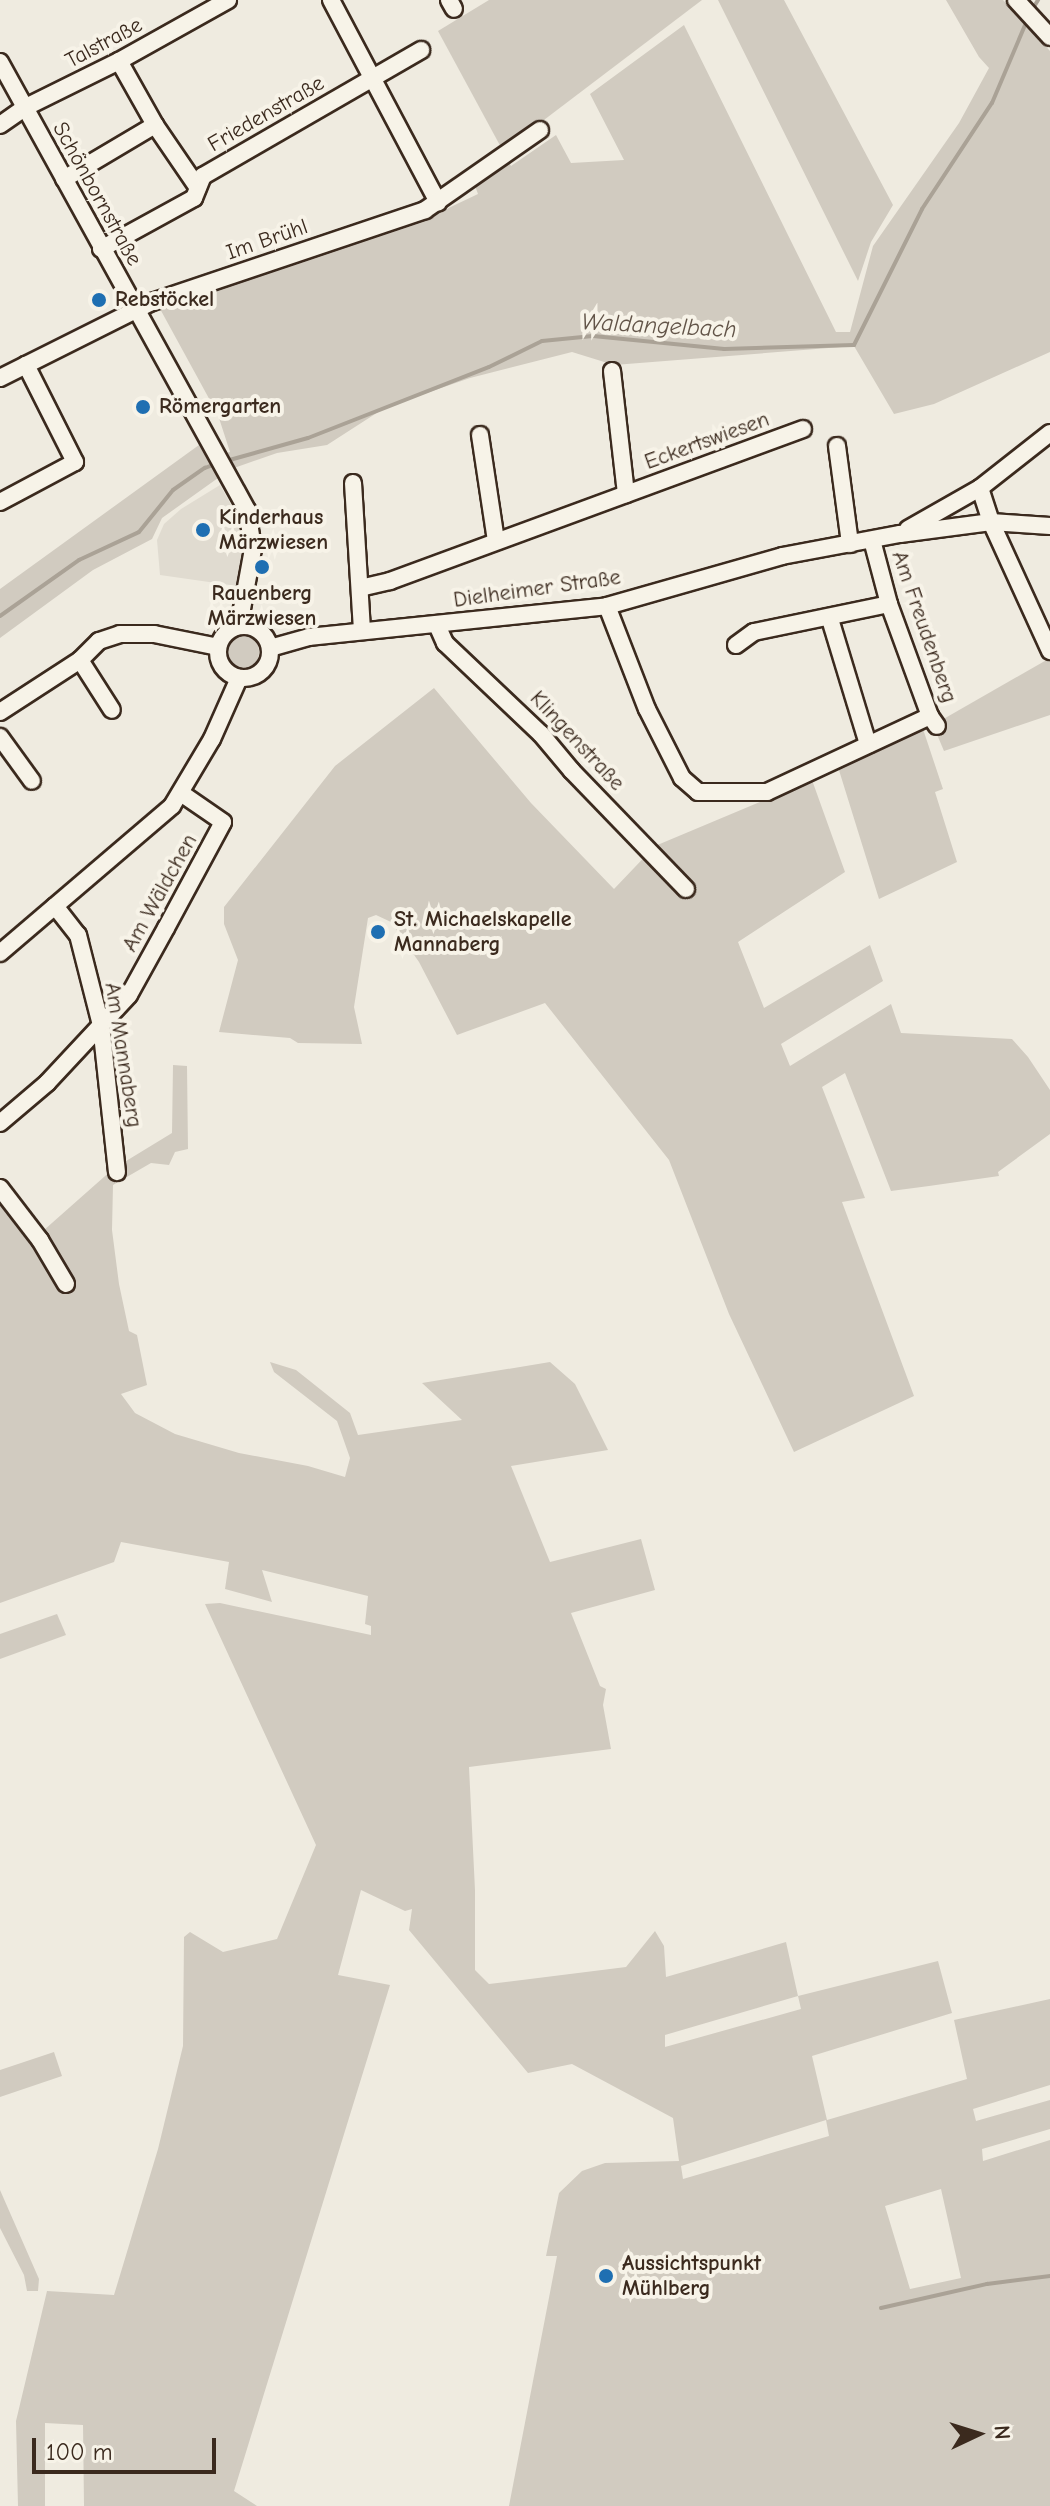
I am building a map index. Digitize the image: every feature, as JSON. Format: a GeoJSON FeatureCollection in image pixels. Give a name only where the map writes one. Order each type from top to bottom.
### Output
{"type":"FeatureCollection","features":[{"type":"Feature","properties":{"kind":"street","name":"Talstraße"},"geometry":{"type":"LineString","coordinates":[[0,125],[24,108],[119,61],[228,0]]}},
{"type":"Feature","properties":{"kind":"street"},"geometry":{"type":"LineString","coordinates":[[331,0],[438,202]]}},
{"type":"Feature","properties":{"kind":"street"},"geometry":{"type":"LineString","coordinates":[[1016,0],[1050,37]]}},
{"type":"Feature","properties":{"kind":"street","name":"Friedenstraße"},"geometry":{"type":"LineString","coordinates":[[101,249],[194,198],[203,176],[421,50]]}},
{"type":"Feature","properties":{"kind":"street"},"geometry":{"type":"LineString","coordinates":[[119,61],[155,125],[198,188]]}},
{"type":"Feature","properties":{"kind":"street","name":"Schönbornstraße"},"geometry":{"type":"LineString","coordinates":[[0,62],[252,525],[253,549],[242,609],[233,628]]}},
{"type":"Feature","properties":{"kind":"street"},"geometry":{"type":"LineString","coordinates":[[64,179],[155,125]]}},
{"type":"Feature","properties":{"kind":"street","name":"Im Brühl"},"geometry":{"type":"LineString","coordinates":[[0,378],[135,310],[425,210],[540,130]]}},
{"type":"Feature","properties":{"kind":"street"},"geometry":{"type":"LineString","coordinates":[[0,502],[75,462],[26,365]]}},
{"type":"Feature","properties":{"kind":"street","name":"Eckertswiesen"},"geometry":{"type":"LineString","coordinates":[[612,371],[626,494]]}},
{"type":"Feature","properties":{"kind":"street","name":"Eckertswiesen"},"geometry":{"type":"LineString","coordinates":[[360,588],[390,581],[803,429]]}},
{"type":"Feature","properties":{"kind":"street"},"geometry":{"type":"LineString","coordinates":[[900,534],[980,488],[1050,433]]}},
{"type":"Feature","properties":{"kind":"street"},"geometry":{"type":"LineString","coordinates":[[480,435],[496,541]]}},
{"type":"Feature","properties":{"kind":"street"},"geometry":{"type":"LineString","coordinates":[[837,446],[850,544]]}},
{"type":"Feature","properties":{"kind":"street"},"geometry":{"type":"LineString","coordinates":[[353,483],[362,631]]}},
{"type":"Feature","properties":{"kind":"street"},"geometry":{"type":"LineString","coordinates":[[980,488],[991,522],[1050,651]]}},
{"type":"Feature","properties":{"kind":"street"},"geometry":{"type":"LineString","coordinates":[[900,534],[991,522],[1050,526]]}},
{"type":"Feature","properties":{"kind":"street","name":"Dielheimer Straße"},"geometry":{"type":"LineString","coordinates":[[270,648],[309,637],[607,606],[782,556],[900,534]]}},
{"type":"Feature","properties":{"kind":"street","name":"Am Freudenberg"},"geometry":{"type":"LineString","coordinates":[[868,744],[933,721],[889,604],[872,540]]}},
{"type":"Feature","properties":{"kind":"street"},"geometry":{"type":"LineString","coordinates":[[736,645],[754,632],[830,619],[889,604]]}},
{"type":"Feature","properties":{"kind":"street"},"geometry":{"type":"LineString","coordinates":[[607,606],[647,709],[682,778],[698,792],[767,792],[868,744],[830,619]]}},
{"type":"Feature","properties":{"kind":"street"},"geometry":{"type":"LineString","coordinates":[[242,609],[252,627],[264,635],[270,648],[266,667],[258,674],[239,678],[227,672],[219,660],[218,647],[223,636],[233,628],[252,627]]}},
{"type":"Feature","properties":{"kind":"street","name":"Klingenstraße"},"geometry":{"type":"LineString","coordinates":[[437,625],[445,643],[541,734],[572,771],[686,889]]}},
{"type":"Feature","properties":{"kind":"street"},"geometry":{"type":"LineString","coordinates":[[0,712],[80,660],[99,641],[120,634],[154,634],[218,647]]}},
{"type":"Feature","properties":{"kind":"street"},"geometry":{"type":"LineString","coordinates":[[80,660],[112,710]]}},
{"type":"Feature","properties":{"kind":"street"},"geometry":{"type":"LineString","coordinates":[[0,953],[187,797],[239,678]]}},
{"type":"Feature","properties":{"kind":"street"},"geometry":{"type":"LineString","coordinates":[[0,737],[32,781]]}},
{"type":"Feature","properties":{"kind":"street","name":"Am Wäldchen"},"geometry":{"type":"LineString","coordinates":[[101,1025],[129,995],[223,822],[187,797]]}},
{"type":"Feature","properties":{"kind":"street","name":"Am Mannaberg"},"geometry":{"type":"LineString","coordinates":[[55,906],[78,935],[101,1025],[117,1172]]}},
{"type":"Feature","properties":{"kind":"street"},"geometry":{"type":"LineString","coordinates":[[0,1123],[47,1083],[101,1025]]}},
{"type":"Feature","properties":{"kind":"street"},"geometry":{"type":"LineString","coordinates":[[0,1188],[40,1240],[66,1284]]}},
{"type":"Feature","properties":{"kind":"shaded area"},"geometry":{"type":"Polygon","coordinates":[[[489,0],[702,0],[503,151],[438,31],[489,0]]]}},
{"type":"Feature","properties":{"kind":"shaded area"},"geometry":{"type":"Polygon","coordinates":[[[718,0],[784,0],[893,205],[871,242],[858,281],[718,0]]]}},
{"type":"Feature","properties":{"kind":"shaded area"},"geometry":{"type":"Polygon","coordinates":[[[946,0],[1003,0],[1050,51],[1050,352],[934,404],[894,414],[854,346],[614,365],[572,352],[470,378],[386,407],[327,445],[277,453],[234,468],[226,453],[230,452],[218,415],[159,307],[438,213],[478,194],[474,183],[507,159],[511,166],[556,135],[571,163],[624,160],[590,94],[684,25],[836,332],[850,332],[873,246],[959,123],[989,68],[979,57],[946,0]]]}},
{"type":"Feature","properties":{"kind":"shaded area"},"geometry":{"type":"Polygon","coordinates":[[[199,445],[218,478],[162,518],[152,539],[93,570],[0,638],[0,589],[199,445]]]}},
{"type":"Feature","properties":{"kind":"shaded area","name":"Kinderhaus Märzwiesen"},"geometry":{"type":"Polygon","coordinates":[[[220,485],[249,537],[237,586],[160,575],[157,540],[164,524],[181,509],[220,485]]]}},
{"type":"Feature","properties":{"kind":"shaded area"},"geometry":{"type":"Polygon","coordinates":[[[243,636],[254,641],[259,652],[254,663],[243,668],[232,663],[227,652],[232,641],[243,636]]]}},
{"type":"Feature","properties":{"kind":"shaded area"},"geometry":{"type":"Polygon","coordinates":[[[1050,658],[1050,715],[944,751],[933,725],[1050,658]]]}},
{"type":"Feature","properties":{"kind":"shaded area"},"geometry":{"type":"Polygon","coordinates":[[[434,688],[531,803],[614,889],[655,846],[812,780],[845,872],[738,942],[764,1008],[870,945],[883,981],[781,1044],[790,1066],[891,1004],[901,1033],[1012,1039],[1028,1057],[1050,1090],[1050,1134],[998,1172],[999,1176],[891,1191],[845,1073],[822,1087],[865,1198],[842,1202],[914,1396],[794,1452],[729,1314],[669,1160],[545,1003],[457,1035],[419,962],[391,922],[376,915],[368,918],[354,1007],[362,1044],[298,1043],[290,1038],[219,1032],[238,960],[224,924],[224,907],[335,766],[434,688]]]}},
{"type":"Feature","properties":{"kind":"shaded area"},"geometry":{"type":"Polygon","coordinates":[[[923,729],[943,789],[935,792],[957,862],[879,899],[838,767],[923,729]]]}},
{"type":"Feature","properties":{"kind":"shaded area"},"geometry":{"type":"Polygon","coordinates":[[[173,1065],[187,1066],[188,1149],[175,1152],[169,1165],[151,1163],[113,1185],[112,1230],[119,1284],[129,1331],[137,1335],[147,1385],[121,1394],[135,1413],[175,1434],[239,1453],[308,1466],[345,1477],[350,1458],[337,1421],[274,1372],[270,1362],[296,1370],[350,1413],[358,1435],[462,1420],[422,1383],[550,1362],[575,1384],[608,1450],[511,1466],[550,1562],[641,1539],[655,1590],[571,1613],[600,1686],[606,1689],[603,1705],[611,1749],[469,1767],[475,1970],[489,1984],[626,1967],[655,1931],[664,1946],[666,1977],[786,1942],[798,1996],[938,1961],[952,2013],[812,2056],[827,2120],[967,2079],[954,2020],[1050,1999],[1050,2085],[973,2109],[976,2121],[1050,2100],[1050,2129],[982,2149],[983,2161],[1050,2140],[1050,2506],[509,2506],[557,2256],[546,2256],[559,2193],[582,2171],[605,2163],[679,2161],[673,2118],[572,2064],[528,2073],[409,1930],[412,1909],[405,1911],[361,1890],[338,1975],[390,1985],[234,2491],[257,2506],[84,2506],[83,2425],[45,2423],[45,2506],[18,2506],[16,2421],[47,2291],[114,2295],[158,2149],[183,2046],[184,1937],[190,1932],[223,1952],[277,1939],[316,1845],[205,1604],[220,1603],[371,1635],[371,1626],[365,1624],[368,1596],[262,1570],[272,1602],[225,1589],[229,1562],[121,1542],[114,1562],[0,1603],[0,1194],[35,1238],[113,1169],[172,1133],[173,1065]],[[798,1996],[665,2035],[665,2047],[801,2009],[798,1996]],[[826,2120],[681,2166],[683,2179],[829,2136],[826,2120]],[[941,2189],[885,2206],[910,2289],[961,2278],[941,2189]]]}},
{"type":"Feature","properties":{"kind":"shaded area"},"geometry":{"type":"Polygon","coordinates":[[[57,1614],[66,1635],[0,1659],[0,1634],[57,1614]]]}},
{"type":"Feature","properties":{"kind":"shaded area"},"geometry":{"type":"Polygon","coordinates":[[[54,2052],[62,2076],[0,2097],[0,2070],[54,2052]]]}},
{"type":"Feature","properties":{"kind":"shaded area"},"geometry":{"type":"Polygon","coordinates":[[[0,2190],[39,2279],[38,2291],[27,2291],[24,2275],[0,2228],[0,2190]]]}},
{"type":"Feature","properties":{"kind":"waterway","name":"Waldangelbach"},"geometry":{"type":"LineString","coordinates":[[1032,10],[1038,0]]}},
{"type":"Feature","properties":{"kind":"waterway","name":"Waldangelbach"},"geometry":{"type":"LineString","coordinates":[[226,461],[308,438],[489,367],[542,341],[593,336],[724,349],[854,345],[922,209],[992,103],[1028,18]]}},
{"type":"Feature","properties":{"kind":"waterway","name":"Waldangelbach"},"geometry":{"type":"LineString","coordinates":[[0,616],[79,560],[139,532],[173,490],[205,468],[218,463]]}},
{"type":"Feature","properties":{"kind":"waterway"},"geometry":{"type":"LineString","coordinates":[[881,2308],[987,2284],[1050,2276]]}},
{"type":"Feature","properties":{"kind":"place","name":"Rebstöckel"},"geometry":{"type":"Point","coordinates":[99,300]}},
{"type":"Feature","properties":{"kind":"place","name":"Römergarten"},"geometry":{"type":"Point","coordinates":[143,407]}},
{"type":"Feature","properties":{"kind":"place","name":"Kinderhaus Märzwiesen"},"geometry":{"type":"Point","coordinates":[203,530]}},
{"type":"Feature","properties":{"kind":"place","name":"Rauenberg Märzwiesen"},"geometry":{"type":"Point","coordinates":[262,567]}},
{"type":"Feature","properties":{"kind":"place","name":"St. Michaelskapelle Mannaberg"},"geometry":{"type":"Point","coordinates":[378,932]}},
{"type":"Feature","properties":{"kind":"place","name":"Aussichtspunkt Mühlberg"},"geometry":{"type":"Point","coordinates":[606,2276]}}]}
